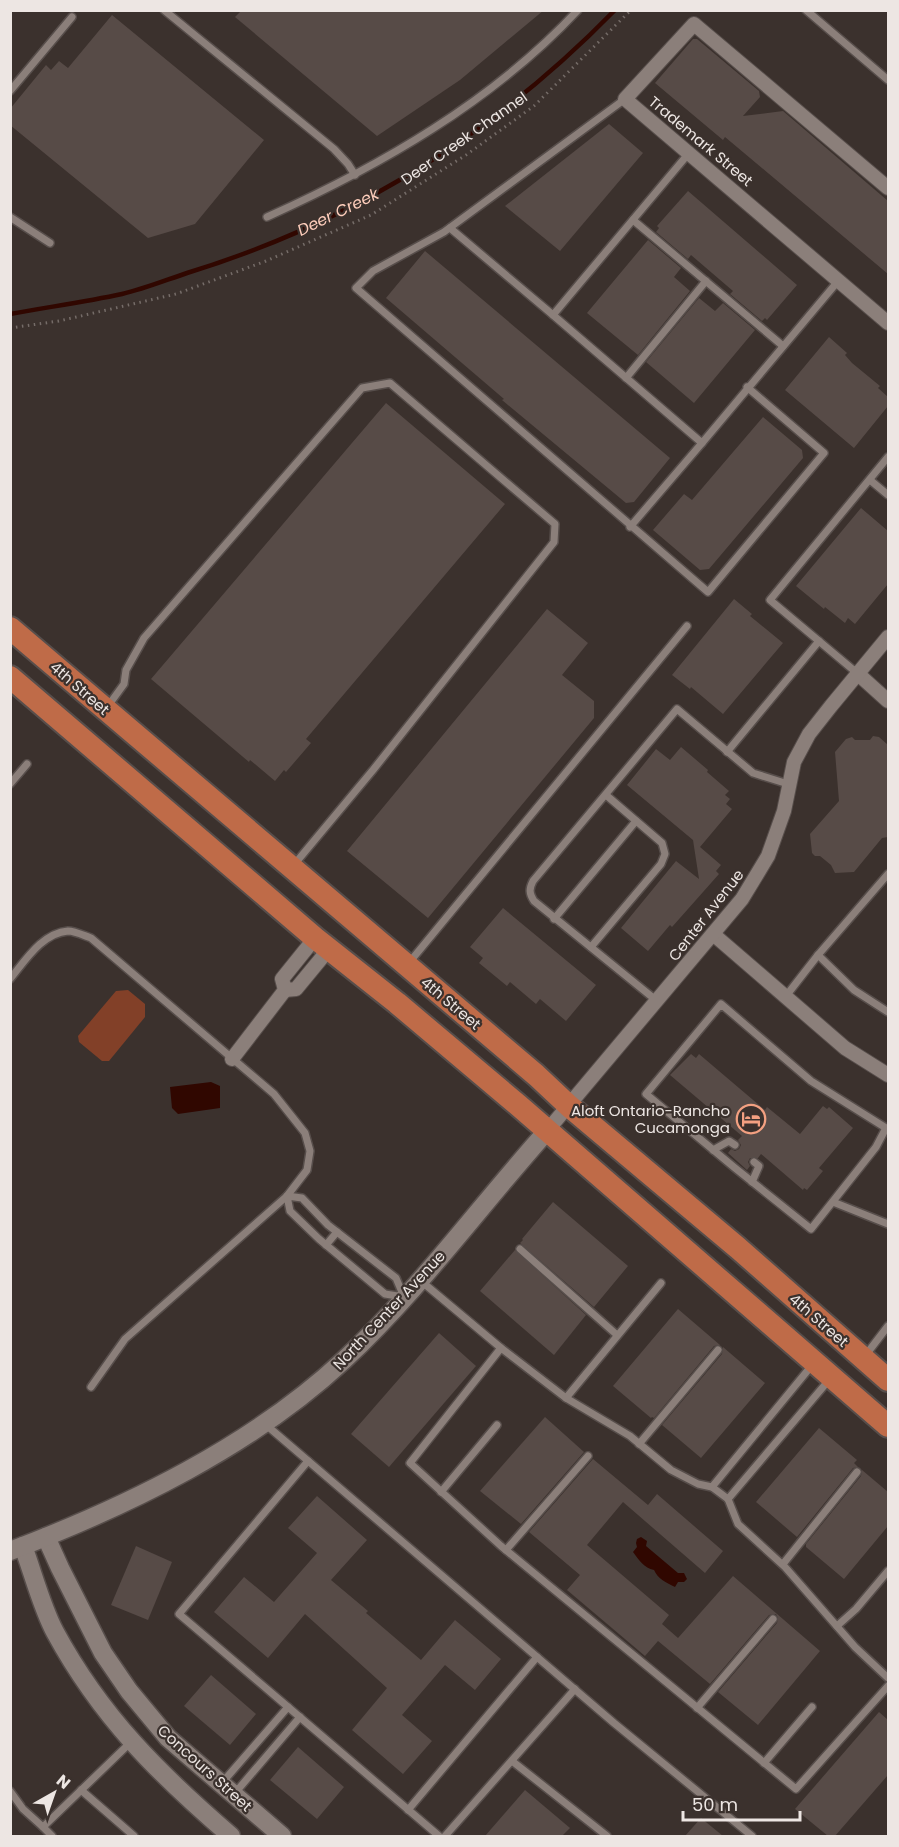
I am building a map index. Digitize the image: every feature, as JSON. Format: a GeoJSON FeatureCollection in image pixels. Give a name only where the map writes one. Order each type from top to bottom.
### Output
{"type":"FeatureCollection","features":[{"type":"Feature","properties":{"kind":"main road","name":"4th Street"},"geometry":{"type":"LineString","coordinates":[[10,628],[536,1075],[568,1106],[738,1248],[888,1380]]}},
{"type":"Feature","properties":{"kind":"main road"},"geometry":{"type":"LineString","coordinates":[[10,677],[322,944],[397,1003],[888,1426]]}},
{"type":"Feature","properties":{"kind":"street","name":"Trademark Street"},"geometry":{"type":"LineString","coordinates":[[888,188],[694,24],[625,99],[888,323]]}},
{"type":"Feature","properties":{"kind":"street","name":"Center Avenue"},"geometry":{"type":"LineString","coordinates":[[547,1131],[742,899],[768,856],[784,811],[794,762],[809,735],[888,637]]}},
{"type":"Feature","properties":{"kind":"street"},"geometry":{"type":"LineString","coordinates":[[857,673],[888,700]]}},
{"type":"Feature","properties":{"kind":"street"},"geometry":{"type":"LineString","coordinates":[[714,934],[845,1048],[888,1075]]}},
{"type":"Feature","properties":{"kind":"street"},"geometry":{"type":"LineString","coordinates":[[232,1059],[285,990],[282,979],[322,944]]}},
{"type":"Feature","properties":{"kind":"street","name":"North Center Avenue"},"geometry":{"type":"LineString","coordinates":[[17,1549],[196,1466],[265,1424],[308,1391],[344,1359],[420,1280],[547,1131]]}},
{"type":"Feature","properties":{"kind":"street","name":"Concours Street"},"geometry":{"type":"LineString","coordinates":[[46,1537],[103,1653],[129,1691],[168,1738],[282,1836]]}},
{"type":"Feature","properties":{"kind":"street","name":"Concours Street"},"geometry":{"type":"LineString","coordinates":[[17,1549],[54,1630],[86,1684],[108,1715],[177,1789],[231,1836]]}},
{"type":"Feature","properties":{"kind":"lane"},"geometry":{"type":"LineString","coordinates":[[164,10],[334,149],[355,175]]}},
{"type":"Feature","properties":{"kind":"lane"},"geometry":{"type":"LineString","coordinates":[[267,217],[355,175],[407,146],[461,110],[525,60],[578,10]]}},
{"type":"Feature","properties":{"kind":"lane"},"geometry":{"type":"LineString","coordinates":[[806,10],[888,80]]}},
{"type":"Feature","properties":{"kind":"lane"},"geometry":{"type":"LineString","coordinates":[[10,91],[72,17]]}},
{"type":"Feature","properties":{"kind":"lane"},"geometry":{"type":"LineString","coordinates":[[625,99],[450,228],[373,271],[356,288],[708,592],[824,453],[747,387]]}},
{"type":"Feature","properties":{"kind":"lane"},"geometry":{"type":"LineString","coordinates":[[553,315],[689,153]]}},
{"type":"Feature","properties":{"kind":"lane"},"geometry":{"type":"LineString","coordinates":[[10,217],[50,243]]}},
{"type":"Feature","properties":{"kind":"lane"},"geometry":{"type":"LineString","coordinates":[[633,220],[783,345]]}},
{"type":"Feature","properties":{"kind":"lane"},"geometry":{"type":"LineString","coordinates":[[450,228],[702,443]]}},
{"type":"Feature","properties":{"kind":"lane"},"geometry":{"type":"LineString","coordinates":[[630,527],[839,280]]}},
{"type":"Feature","properties":{"kind":"lane"},"geometry":{"type":"LineString","coordinates":[[626,378],[706,281]]}},
{"type":"Feature","properties":{"kind":"lane"},"geometry":{"type":"LineString","coordinates":[[106,710],[124,684],[126,670],[144,638],[362,388],[390,383],[399,390],[555,524],[554,542],[292,868]]}},
{"type":"Feature","properties":{"kind":"lane"},"geometry":{"type":"LineString","coordinates":[[857,673],[770,600],[888,458]]}},
{"type":"Feature","properties":{"kind":"lane"},"geometry":{"type":"LineString","coordinates":[[870,480],[888,495]]}},
{"type":"Feature","properties":{"kind":"lane"},"geometry":{"type":"LineString","coordinates":[[406,966],[687,626]]}},
{"type":"Feature","properties":{"kind":"lane"},"geometry":{"type":"LineString","coordinates":[[727,752],[819,641]]}},
{"type":"Feature","properties":{"kind":"lane"},"geometry":{"type":"LineString","coordinates":[[657,1001],[534,901],[530,896],[529,888],[533,881],[677,709],[753,773],[788,784]]}},
{"type":"Feature","properties":{"kind":"lane"},"geometry":{"type":"LineString","coordinates":[[10,784],[27,764]]}},
{"type":"Feature","properties":{"kind":"lane"},"geometry":{"type":"LineString","coordinates":[[591,947],[661,864],[665,854],[662,843],[606,795]]}},
{"type":"Feature","properties":{"kind":"lane"},"geometry":{"type":"LineString","coordinates":[[555,919],[636,821]]}},
{"type":"Feature","properties":{"kind":"lane"},"geometry":{"type":"LineString","coordinates":[[786,996],[888,874]]}},
{"type":"Feature","properties":{"kind":"lane"},"geometry":{"type":"LineString","coordinates":[[10,979],[34,951],[51,936],[70,931],[91,938],[274,1094],[305,1133],[310,1151],[307,1170],[287,1196],[125,1339],[91,1387]]}},
{"type":"Feature","properties":{"kind":"lane"},"geometry":{"type":"LineString","coordinates":[[818,955],[854,990],[888,1012]]}},
{"type":"Feature","properties":{"kind":"lane"},"geometry":{"type":"LineString","coordinates":[[721,1004],[812,1081],[886,1128],[876,1147],[811,1228],[713,1150],[646,1094],[721,1004]]}},
{"type":"Feature","properties":{"kind":"lane"},"geometry":{"type":"LineString","coordinates":[[713,1150],[729,1141],[735,1145]]}},
{"type":"Feature","properties":{"kind":"lane"},"geometry":{"type":"LineString","coordinates":[[752,1182],[758,1174],[759,1166],[754,1162]]}},
{"type":"Feature","properties":{"kind":"lane"},"geometry":{"type":"LineString","coordinates":[[287,1196],[302,1198],[336,1232],[396,1278],[404,1297]]}},
{"type":"Feature","properties":{"kind":"lane"},"geometry":{"type":"LineString","coordinates":[[287,1196],[290,1211],[326,1245],[385,1294],[404,1297]]}},
{"type":"Feature","properties":{"kind":"lane"},"geometry":{"type":"LineString","coordinates":[[833,1202],[888,1224]]}},
{"type":"Feature","properties":{"kind":"lane"},"geometry":{"type":"LineString","coordinates":[[326,1245],[336,1232]]}},
{"type":"Feature","properties":{"kind":"lane"},"geometry":{"type":"LineString","coordinates":[[520,1249],[617,1335]]}},
{"type":"Feature","properties":{"kind":"lane"},"geometry":{"type":"LineString","coordinates":[[420,1280],[501,1348],[566,1398],[630,1436],[671,1470],[698,1484],[712,1487],[728,1499],[738,1524],[783,1564],[855,1647],[888,1678]]}},
{"type":"Feature","properties":{"kind":"lane"},"geometry":{"type":"LineString","coordinates":[[566,1398],[661,1283]]}},
{"type":"Feature","properties":{"kind":"lane"},"geometry":{"type":"LineString","coordinates":[[863,1358],[888,1326]]}},
{"type":"Feature","properties":{"kind":"lane"},"geometry":{"type":"LineString","coordinates":[[501,1348],[410,1463],[506,1550],[796,1789],[888,1686]]}},
{"type":"Feature","properties":{"kind":"lane"},"geometry":{"type":"LineString","coordinates":[[639,1444],[718,1350]]}},
{"type":"Feature","properties":{"kind":"lane"},"geometry":{"type":"LineString","coordinates":[[712,1487],[814,1362]]}},
{"type":"Feature","properties":{"kind":"lane"},"geometry":{"type":"LineString","coordinates":[[728,1499],[832,1378]]}},
{"type":"Feature","properties":{"kind":"lane"},"geometry":{"type":"LineString","coordinates":[[265,1424],[537,1657],[752,1836]]}},
{"type":"Feature","properties":{"kind":"lane"},"geometry":{"type":"LineString","coordinates":[[441,1492],[497,1425]]}},
{"type":"Feature","properties":{"kind":"lane"},"geometry":{"type":"LineString","coordinates":[[506,1550],[588,1456]]}},
{"type":"Feature","properties":{"kind":"lane"},"geometry":{"type":"LineString","coordinates":[[308,1461],[178,1614],[439,1836]]}},
{"type":"Feature","properties":{"kind":"lane"},"geometry":{"type":"LineString","coordinates":[[783,1564],[857,1472]]}},
{"type":"Feature","properties":{"kind":"lane"},"geometry":{"type":"LineString","coordinates":[[837,1626],[856,1609],[888,1571]]}},
{"type":"Feature","properties":{"kind":"lane"},"geometry":{"type":"LineString","coordinates":[[697,1708],[773,1619]]}},
{"type":"Feature","properties":{"kind":"lane"},"geometry":{"type":"LineString","coordinates":[[408,1810],[537,1657]]}},
{"type":"Feature","properties":{"kind":"lane"},"geometry":{"type":"LineString","coordinates":[[445,1836],[575,1689]]}},
{"type":"Feature","properties":{"kind":"lane"},"geometry":{"type":"LineString","coordinates":[[227,1789],[288,1707]]}},
{"type":"Feature","properties":{"kind":"lane"},"geometry":{"type":"LineString","coordinates":[[764,1763],[812,1707]]}},
{"type":"Feature","properties":{"kind":"lane"},"geometry":{"type":"LineString","coordinates":[[227,1789],[300,1717]]}},
{"type":"Feature","properties":{"kind":"lane"},"geometry":{"type":"LineString","coordinates":[[43,1827],[131,1742]]}},
{"type":"Feature","properties":{"kind":"lane"},"geometry":{"type":"LineString","coordinates":[[512,1761],[602,1835]]}},
{"type":"Feature","properties":{"kind":"lane"},"geometry":{"type":"LineString","coordinates":[[81,1790],[134,1836]]}},
{"type":"Feature","properties":{"kind":"lane"},"geometry":{"type":"LineString","coordinates":[[10,1791],[23,1809],[52,1836]]}},
{"type":"Feature","properties":{"kind":"path","name":"Deer Creek Channel"},"geometry":{"type":"LineString","coordinates":[[10,328],[59,321],[176,294],[266,261],[370,215],[466,155],[534,106],[631,10]]}},
{"type":"Feature","properties":{"kind":"shaded area"},"geometry":{"type":"Polygon","coordinates":[[[128,990],[145,1004],[145,1017],[109,1061],[102,1061],[79,1042],[78,1036],[116,991],[128,990]]]}},
{"type":"Feature","properties":{"kind":"shaded area"},"geometry":{"type":"Polygon","coordinates":[[[211,1082],[220,1086],[220,1108],[178,1114],[172,1108],[170,1087],[211,1082]]]}},
{"type":"Feature","properties":{"kind":"shaded area"},"geometry":{"type":"Polygon","coordinates":[[[641,1537],[647,1541],[646,1546],[678,1573],[684,1573],[687,1579],[684,1582],[678,1582],[675,1587],[662,1580],[654,1570],[642,1563],[633,1552],[637,1547],[637,1539],[641,1537]]]}},
{"type":"Feature","properties":{"kind":"building"},"geometry":{"type":"Polygon","coordinates":[[[242,10],[544,10],[460,80],[377,136],[235,17],[242,10]]]}},
{"type":"Feature","properties":{"kind":"building"},"geometry":{"type":"Polygon","coordinates":[[[112,15],[264,140],[195,224],[148,238],[10,125],[10,109],[46,65],[51,70],[59,61],[68,68],[112,15]]]}},
{"type":"Feature","properties":{"kind":"building"},"geometry":{"type":"Polygon","coordinates":[[[693,39],[697,39],[759,91],[760,97],[743,116],[783,111],[888,201],[888,274],[725,137],[723,140],[655,83],[693,39]]]}},
{"type":"Feature","properties":{"kind":"building"},"geometry":{"type":"Polygon","coordinates":[[[609,124],[643,153],[560,251],[505,206],[609,124]]]}},
{"type":"Feature","properties":{"kind":"building"},"geometry":{"type":"Polygon","coordinates":[[[688,191],[797,285],[767,320],[765,318],[762,321],[730,294],[733,291],[691,255],[688,259],[656,232],[659,228],[657,226],[688,191]]]}},
{"type":"Feature","properties":{"kind":"building"},"geometry":{"type":"Polygon","coordinates":[[[648,240],[681,268],[674,277],[690,291],[638,355],[587,313],[648,240]]]}},
{"type":"Feature","properties":{"kind":"building"},"geometry":{"type":"Polygon","coordinates":[[[425,251],[670,458],[634,502],[626,503],[502,400],[504,399],[386,298],[425,251]]]}},
{"type":"Feature","properties":{"kind":"building"},"geometry":{"type":"Polygon","coordinates":[[[699,298],[715,311],[723,303],[755,330],[694,403],[646,362],[699,298]]]}},
{"type":"Feature","properties":{"kind":"building"},"geometry":{"type":"Polygon","coordinates":[[[829,337],[847,353],[845,355],[852,363],[880,386],[878,388],[888,397],[888,406],[854,448],[785,390],[829,337]]]}},
{"type":"Feature","properties":{"kind":"building"},"geometry":{"type":"Polygon","coordinates":[[[386,403],[505,504],[306,739],[311,743],[275,781],[250,760],[249,762],[151,679],[386,403]]]}},
{"type":"Feature","properties":{"kind":"building"},"geometry":{"type":"Polygon","coordinates":[[[763,417],[802,450],[803,458],[709,569],[700,570],[653,530],[684,494],[692,500],[763,417]]]}},
{"type":"Feature","properties":{"kind":"building"},"geometry":{"type":"Polygon","coordinates":[[[861,508],[888,531],[888,584],[855,624],[848,618],[845,623],[796,586],[861,508]]]}},
{"type":"Feature","properties":{"kind":"building"},"geometry":{"type":"Polygon","coordinates":[[[734,599],[752,614],[750,616],[783,643],[723,714],[691,687],[690,689],[672,675],[734,599]]]}},
{"type":"Feature","properties":{"kind":"building"},"geometry":{"type":"Polygon","coordinates":[[[547,609],[588,643],[562,675],[594,701],[594,718],[428,918],[347,851],[547,609]]]}},
{"type":"Feature","properties":{"kind":"building"},"geometry":{"type":"Polygon","coordinates":[[[873,736],[879,737],[888,745],[888,837],[882,838],[854,872],[835,873],[831,865],[812,853],[810,834],[839,801],[835,752],[846,739],[852,737],[855,740],[870,740],[873,736]]]}},
{"type":"Feature","properties":{"kind":"building"},"geometry":{"type":"Polygon","coordinates":[[[681,747],[729,791],[725,795],[730,799],[726,804],[732,809],[700,847],[721,865],[716,871],[719,874],[648,951],[621,928],[676,861],[699,879],[693,840],[627,785],[656,749],[670,760],[681,747]]]}},
{"type":"Feature","properties":{"kind":"building"},"geometry":{"type":"Polygon","coordinates":[[[503,908],[596,985],[566,1021],[540,999],[536,1004],[510,982],[507,986],[479,963],[483,958],[470,947],[503,908]]]}},
{"type":"Feature","properties":{"kind":"building","name":"Aloft Ontario-Rancho Cucamonga"},"geometry":{"type":"Polygon","coordinates":[[[691,1054],[696,1058],[699,1054],[765,1110],[767,1107],[800,1134],[823,1106],[827,1109],[829,1107],[853,1128],[819,1168],[823,1171],[807,1190],[804,1188],[803,1190],[761,1154],[758,1158],[750,1158],[748,1162],[750,1166],[747,1170],[728,1153],[731,1149],[735,1151],[739,1149],[741,1145],[738,1140],[742,1136],[670,1075],[691,1054]]]}},
{"type":"Feature","properties":{"kind":"building"},"geometry":{"type":"Polygon","coordinates":[[[553,1202],[628,1266],[594,1307],[520,1243],[553,1202]]]}},
{"type":"Feature","properties":{"kind":"building"},"geometry":{"type":"Polygon","coordinates":[[[515,1250],[586,1315],[554,1355],[480,1291],[515,1250]]]}},
{"type":"Feature","properties":{"kind":"building"},"geometry":{"type":"Polygon","coordinates":[[[678,1309],[720,1345],[714,1346],[654,1418],[651,1418],[613,1386],[678,1309]]]}},
{"type":"Feature","properties":{"kind":"building"},"geometry":{"type":"Polygon","coordinates":[[[439,1333],[476,1366],[389,1467],[351,1434],[439,1333]]]}},
{"type":"Feature","properties":{"kind":"building"},"geometry":{"type":"Polygon","coordinates":[[[723,1347],[765,1383],[701,1458],[662,1425],[722,1354],[723,1347]]]}},
{"type":"Feature","properties":{"kind":"building"},"geometry":{"type":"Polygon","coordinates":[[[545,1417],[584,1452],[521,1524],[480,1491],[545,1417]]]}},
{"type":"Feature","properties":{"kind":"building"},"geometry":{"type":"Polygon","coordinates":[[[819,1428],[857,1460],[854,1463],[858,1467],[853,1468],[797,1537],[756,1502],[819,1428]]]}},
{"type":"Feature","properties":{"kind":"building"},"geometry":{"type":"Polygon","coordinates":[[[593,1459],[648,1505],[657,1494],[723,1551],[705,1573],[623,1502],[587,1545],[669,1615],[662,1624],[678,1638],[733,1576],[820,1651],[758,1725],[718,1692],[777,1623],[776,1614],[769,1615],[710,1684],[658,1641],[645,1656],[567,1590],[580,1575],[529,1532],[593,1459]]]}},
{"type":"Feature","properties":{"kind":"building"},"geometry":{"type":"Polygon","coordinates":[[[862,1470],[888,1492],[888,1526],[844,1579],[806,1547],[806,1544],[861,1476],[862,1470]]]}},
{"type":"Feature","properties":{"kind":"building"},"geometry":{"type":"Polygon","coordinates":[[[317,1496],[367,1540],[331,1580],[368,1611],[366,1613],[421,1660],[455,1620],[501,1659],[475,1690],[445,1665],[402,1715],[432,1741],[403,1774],[352,1730],[387,1688],[305,1614],[268,1658],[214,1612],[244,1577],[274,1602],[317,1553],[288,1528],[317,1496]]]}},
{"type":"Feature","properties":{"kind":"building"},"geometry":{"type":"Polygon","coordinates":[[[136,1546],[172,1562],[148,1620],[111,1605],[136,1546]]]}},
{"type":"Feature","properties":{"kind":"building"},"geometry":{"type":"Polygon","coordinates":[[[211,1675],[256,1714],[230,1745],[184,1706],[211,1675]]]}},
{"type":"Feature","properties":{"kind":"building"},"geometry":{"type":"Polygon","coordinates":[[[879,1712],[888,1720],[888,1775],[835,1836],[828,1836],[795,1809],[879,1712]]]}},
{"type":"Feature","properties":{"kind":"building"},"geometry":{"type":"Polygon","coordinates":[[[298,1747],[344,1787],[317,1819],[270,1780],[298,1747]]]}},
{"type":"Feature","properties":{"kind":"building"},"geometry":{"type":"Polygon","coordinates":[[[525,1790],[570,1828],[562,1836],[485,1836],[525,1790]]]}},
{"type":"Feature","properties":{"kind":"building"},"geometry":{"type":"Polygon","coordinates":[[[701,1818],[723,1836],[685,1836],[701,1818]]]}},
{"type":"Feature","properties":{"kind":"waterway","name":"Deer Creek"},"geometry":{"type":"LineString","coordinates":[[10,314],[108,297],[147,287],[248,252],[307,228],[363,200],[418,169],[470,135],[520,97],[615,10]]}},
{"type":"Feature","properties":{"kind":"place","name":"Aloft Ontario-Rancho Cucamonga"},"geometry":{"type":"Point","coordinates":[751,1119]}}]}
